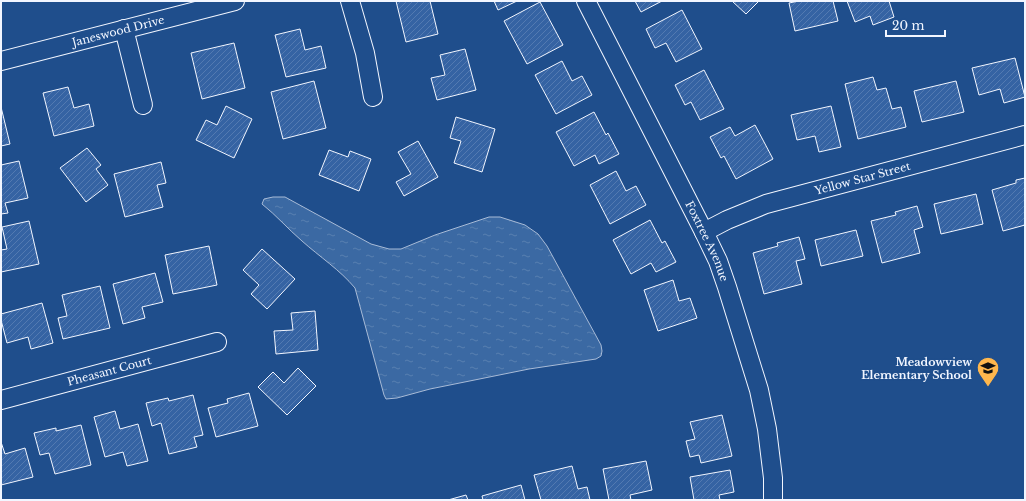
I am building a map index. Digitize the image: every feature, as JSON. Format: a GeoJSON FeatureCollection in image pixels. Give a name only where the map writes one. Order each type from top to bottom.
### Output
{"type":"FeatureCollection","features":[{"type":"Feature","properties":{"kind":"street","name":"Janeswood Drive"},"geometry":{"type":"LineString","coordinates":[[1,61],[234,1]]}},
{"type":"Feature","properties":{"kind":"street"},"geometry":{"type":"LineString","coordinates":[[350,1],[365,53],[373,97]]}},
{"type":"Feature","properties":{"kind":"street","name":"Foxtree Avenue"},"geometry":{"type":"LineString","coordinates":[[586,1],[718,261],[759,390],[767,429],[773,478],[773,500]]}},
{"type":"Feature","properties":{"kind":"street"},"geometry":{"type":"LineString","coordinates":[[124,29],[143,105]]}},
{"type":"Feature","properties":{"kind":"street","name":"Yellow Star Street"},"geometry":{"type":"LineString","coordinates":[[704,232],[734,216],[766,204],[1025,135]]}},
{"type":"Feature","properties":{"kind":"street","name":"Pheasant Court"},"geometry":{"type":"LineString","coordinates":[[1,400],[217,342]]}},
{"type":"Feature","properties":{"kind":"water"},"geometry":{"type":"Polygon","coordinates":[[[285,197],[371,244],[389,249],[401,249],[435,235],[489,217],[500,217],[525,225],[538,234],[547,246],[601,345],[601,356],[596,359],[529,369],[430,389],[397,398],[386,399],[355,288],[343,275],[302,241],[262,204],[264,199],[285,197]]]}},
{"type":"Feature","properties":{"kind":"building"},"geometry":{"type":"Polygon","coordinates":[[[396,1],[430,1],[438,34],[406,42],[396,1]]]}},
{"type":"Feature","properties":{"kind":"building"},"geometry":{"type":"Polygon","coordinates":[[[494,1],[517,1],[498,10],[494,1]]]}},
{"type":"Feature","properties":{"kind":"building"},"geometry":{"type":"Polygon","coordinates":[[[635,1],[662,1],[641,12],[635,1]]]}},
{"type":"Feature","properties":{"kind":"building"},"geometry":{"type":"Polygon","coordinates":[[[732,1],[759,1],[746,14],[732,1]]]}},
{"type":"Feature","properties":{"kind":"building"},"geometry":{"type":"Polygon","coordinates":[[[799,1],[833,1],[838,21],[795,31],[789,3],[799,1]]]}},
{"type":"Feature","properties":{"kind":"building"},"geometry":{"type":"Polygon","coordinates":[[[847,1],[889,1],[894,17],[873,25],[870,16],[855,22],[847,1]]]}},
{"type":"Feature","properties":{"kind":"building"},"geometry":{"type":"Polygon","coordinates":[[[540,2],[563,45],[527,64],[504,21],[540,2]]]}},
{"type":"Feature","properties":{"kind":"building"},"geometry":{"type":"Polygon","coordinates":[[[682,10],[702,49],[676,62],[666,43],[655,48],[646,29],[682,10]]]}},
{"type":"Feature","properties":{"kind":"building"},"geometry":{"type":"Polygon","coordinates":[[[300,29],[305,50],[321,46],[326,68],[286,77],[275,35],[300,29]]]}},
{"type":"Feature","properties":{"kind":"building"},"geometry":{"type":"Polygon","coordinates":[[[234,43],[245,88],[202,99],[191,53],[234,43]]]}},
{"type":"Feature","properties":{"kind":"building"},"geometry":{"type":"Polygon","coordinates":[[[465,49],[476,90],[437,100],[431,78],[445,75],[440,55],[465,49]]]}},
{"type":"Feature","properties":{"kind":"building"},"geometry":{"type":"Polygon","coordinates":[[[1015,58],[1025,97],[1004,103],[1000,89],[979,95],[972,68],[1015,58]]]}},
{"type":"Feature","properties":{"kind":"building"},"geometry":{"type":"Polygon","coordinates":[[[562,61],[572,81],[582,76],[592,95],[556,114],[535,75],[562,61]]]}},
{"type":"Feature","properties":{"kind":"building"},"geometry":{"type":"Polygon","coordinates":[[[704,70],[724,109],[700,120],[691,102],[685,105],[675,85],[704,70]]]}},
{"type":"Feature","properties":{"kind":"building"},"geometry":{"type":"Polygon","coordinates":[[[873,77],[877,90],[886,88],[892,109],[901,107],[906,127],[858,139],[845,84],[873,77]]]}},
{"type":"Feature","properties":{"kind":"building"},"geometry":{"type":"Polygon","coordinates":[[[314,81],[326,128],[283,139],[271,92],[314,81]]]}},
{"type":"Feature","properties":{"kind":"building"},"geometry":{"type":"Polygon","coordinates":[[[956,81],[964,112],[922,122],[914,91],[956,81]]]}},
{"type":"Feature","properties":{"kind":"building"},"geometry":{"type":"Polygon","coordinates":[[[68,87],[74,108],[89,104],[94,126],[54,136],[43,93],[68,87]]]}},
{"type":"Feature","properties":{"kind":"building"},"geometry":{"type":"Polygon","coordinates":[[[226,106],[252,119],[234,158],[196,140],[206,120],[217,125],[226,106]]]}},
{"type":"Feature","properties":{"kind":"building"},"geometry":{"type":"Polygon","coordinates":[[[831,106],[841,147],[819,152],[815,136],[797,140],[791,115],[831,106]]]}},
{"type":"Feature","properties":{"kind":"building"},"geometry":{"type":"Polygon","coordinates":[[[1,107],[10,144],[1,146],[1,107]]]}},
{"type":"Feature","properties":{"kind":"building"},"geometry":{"type":"Polygon","coordinates":[[[594,112],[606,135],[608,133],[619,154],[599,164],[595,155],[574,166],[556,132],[594,112]]]}},
{"type":"Feature","properties":{"kind":"building"},"geometry":{"type":"Polygon","coordinates":[[[456,117],[495,129],[482,172],[454,163],[461,141],[450,138],[456,117]]]}},
{"type":"Feature","properties":{"kind":"building"},"geometry":{"type":"Polygon","coordinates":[[[755,125],[773,159],[736,179],[724,156],[721,158],[710,137],[730,127],[735,136],[755,125]]]}},
{"type":"Feature","properties":{"kind":"building"},"geometry":{"type":"Polygon","coordinates":[[[418,141],[438,177],[404,196],[396,182],[411,174],[398,152],[418,141]]]}},
{"type":"Feature","properties":{"kind":"building"},"geometry":{"type":"Polygon","coordinates":[[[87,148],[101,165],[96,169],[108,185],[86,202],[60,168],[87,148]]]}},
{"type":"Feature","properties":{"kind":"building"},"geometry":{"type":"Polygon","coordinates":[[[329,150],[348,157],[350,151],[371,159],[359,191],[319,175],[329,150]]]}},
{"type":"Feature","properties":{"kind":"building"},"geometry":{"type":"Polygon","coordinates":[[[19,161],[28,198],[5,203],[8,213],[1,214],[1,165],[19,161]]]}},
{"type":"Feature","properties":{"kind":"building"},"geometry":{"type":"Polygon","coordinates":[[[161,162],[166,183],[157,185],[163,207],[125,217],[114,174],[161,162]]]}},
{"type":"Feature","properties":{"kind":"building"},"geometry":{"type":"Polygon","coordinates":[[[616,171],[626,191],[636,186],[646,205],[610,224],[590,185],[616,171]]]}},
{"type":"Feature","properties":{"kind":"building"},"geometry":{"type":"Polygon","coordinates":[[[1025,178],[1025,225],[1003,231],[992,190],[1016,183],[1016,180],[1025,178]]]}},
{"type":"Feature","properties":{"kind":"building"},"geometry":{"type":"Polygon","coordinates":[[[976,194],[983,224],[941,234],[934,204],[976,194]]]}},
{"type":"Feature","properties":{"kind":"building"},"geometry":{"type":"Polygon","coordinates":[[[917,206],[923,227],[914,230],[920,253],[882,263],[871,221],[896,215],[895,212],[917,206]]]}},
{"type":"Feature","properties":{"kind":"building"},"geometry":{"type":"Polygon","coordinates":[[[650,220],[662,243],[665,241],[676,262],[656,272],[651,263],[631,274],[613,240],[650,220]]]}},
{"type":"Feature","properties":{"kind":"building"},"geometry":{"type":"Polygon","coordinates":[[[29,221],[39,264],[1,272],[1,250],[7,249],[2,227],[29,221]]]}},
{"type":"Feature","properties":{"kind":"building"},"geometry":{"type":"Polygon","coordinates":[[[856,230],[863,256],[821,266],[815,240],[856,230]]]}},
{"type":"Feature","properties":{"kind":"building"},"geometry":{"type":"Polygon","coordinates":[[[799,237],[805,259],[796,261],[802,284],[764,294],[753,253],[778,246],[777,243],[799,237]]]}},
{"type":"Feature","properties":{"kind":"building"},"geometry":{"type":"Polygon","coordinates":[[[209,246],[217,285],[173,294],[165,255],[209,246]]]}},
{"type":"Feature","properties":{"kind":"building"},"geometry":{"type":"Polygon","coordinates":[[[262,249],[295,279],[267,309],[251,294],[259,285],[243,270],[262,249]]]}},
{"type":"Feature","properties":{"kind":"building"},"geometry":{"type":"Polygon","coordinates":[[[155,273],[163,302],[142,307],[145,318],[123,324],[113,284],[155,273]]]}},
{"type":"Feature","properties":{"kind":"building"},"geometry":{"type":"Polygon","coordinates":[[[673,280],[679,301],[690,298],[697,318],[658,331],[644,290],[673,280]]]}},
{"type":"Feature","properties":{"kind":"building"},"geometry":{"type":"Polygon","coordinates":[[[100,286],[110,328],[63,339],[58,318],[67,316],[62,295],[100,286]]]}},
{"type":"Feature","properties":{"kind":"building"},"geometry":{"type":"Polygon","coordinates":[[[42,303],[53,343],[31,349],[28,337],[7,343],[1,320],[1,314],[42,303]]]}},
{"type":"Feature","properties":{"kind":"building"},"geometry":{"type":"Polygon","coordinates":[[[315,311],[318,350],[276,354],[274,331],[293,330],[291,313],[315,311]]]}},
{"type":"Feature","properties":{"kind":"building"},"geometry":{"type":"Polygon","coordinates":[[[298,368],[316,386],[287,415],[258,387],[273,372],[284,383],[298,368]]]}},
{"type":"Feature","properties":{"kind":"building"},"geometry":{"type":"Polygon","coordinates":[[[249,393],[258,426],[216,437],[208,408],[228,403],[227,399],[249,393]]]}},
{"type":"Feature","properties":{"kind":"building"},"geometry":{"type":"Polygon","coordinates":[[[193,395],[203,435],[194,437],[197,447],[169,454],[161,423],[152,426],[146,403],[168,398],[169,401],[193,395]]]}},
{"type":"Feature","properties":{"kind":"building"},"geometry":{"type":"Polygon","coordinates":[[[115,411],[120,429],[138,424],[148,461],[127,466],[123,452],[105,457],[94,417],[115,411]]]}},
{"type":"Feature","properties":{"kind":"building"},"geometry":{"type":"Polygon","coordinates":[[[722,415],[732,456],[701,463],[699,455],[690,457],[686,441],[695,439],[690,422],[722,415]]]}},
{"type":"Feature","properties":{"kind":"building"},"geometry":{"type":"Polygon","coordinates":[[[81,425],[91,465],[55,474],[49,453],[40,455],[34,433],[56,428],[56,431],[81,425]]]}},
{"type":"Feature","properties":{"kind":"building"},"geometry":{"type":"Polygon","coordinates":[[[1,442],[5,454],[25,448],[33,477],[1,485],[1,442]]]}},
{"type":"Feature","properties":{"kind":"building"},"geometry":{"type":"Polygon","coordinates":[[[646,461],[652,490],[630,495],[631,500],[609,500],[603,469],[646,461]]]}},
{"type":"Feature","properties":{"kind":"building"},"geometry":{"type":"Polygon","coordinates":[[[572,466],[578,489],[587,487],[590,500],[541,500],[534,475],[572,466]]]}},
{"type":"Feature","properties":{"kind":"building"},"geometry":{"type":"Polygon","coordinates":[[[730,470],[734,492],[719,495],[720,500],[694,500],[690,477],[730,470]]]}},
{"type":"Feature","properties":{"kind":"building"},"geometry":{"type":"Polygon","coordinates":[[[521,485],[525,500],[483,500],[482,496],[521,485]]]}},
{"type":"Feature","properties":{"kind":"building"},"geometry":{"type":"Polygon","coordinates":[[[466,495],[468,500],[448,500],[466,495]]]}},
{"type":"Feature","properties":{"kind":"place","name":"Meadowview Elementary School"},"geometry":{"type":"Point","coordinates":[988,388]}}]}
